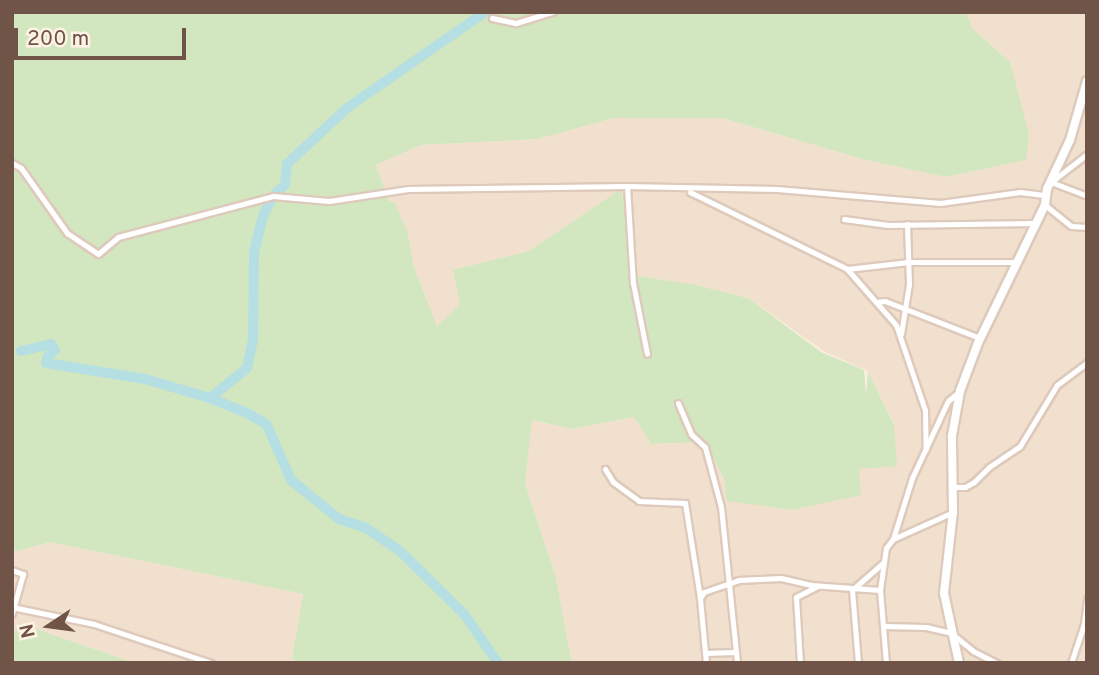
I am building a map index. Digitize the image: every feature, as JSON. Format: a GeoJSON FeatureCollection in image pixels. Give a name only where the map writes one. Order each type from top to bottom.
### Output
{"type":"FeatureCollection","features":[{"type":"Feature","properties":{"kind":"street"},"geometry":{"type":"LineString","coordinates":[[492,18],[516,23],[552,12]]}},
{"type":"Feature","properties":{"kind":"street"},"geometry":{"type":"LineString","coordinates":[[959,663],[944,593],[953,512],[952,436],[960,391],[980,338],[1045,205],[1051,182],[1070,140],[1087,81]]}},
{"type":"Feature","properties":{"kind":"street"},"geometry":{"type":"LineString","coordinates":[[1051,182],[1087,154]]}},
{"type":"Feature","properties":{"kind":"street"},"geometry":{"type":"LineString","coordinates":[[12,163],[21,168],[67,233],[98,254],[118,237],[274,196],[329,201],[408,189],[627,186],[777,189],[928,203],[1020,192],[1046,195]]}},
{"type":"Feature","properties":{"kind":"street"},"geometry":{"type":"LineString","coordinates":[[1051,182],[1087,196]]}},
{"type":"Feature","properties":{"kind":"street"},"geometry":{"type":"LineString","coordinates":[[627,186],[633,283],[647,354]]}},
{"type":"Feature","properties":{"kind":"street"},"geometry":{"type":"LineString","coordinates":[[660,188],[694,192],[847,269],[896,325],[925,410],[926,449]]}},
{"type":"Feature","properties":{"kind":"street"},"geometry":{"type":"LineString","coordinates":[[1045,205],[1071,226],[1087,227]]}},
{"type":"Feature","properties":{"kind":"street"},"geometry":{"type":"LineString","coordinates":[[844,219],[908,224],[1036,223]]}},
{"type":"Feature","properties":{"kind":"street"},"geometry":{"type":"LineString","coordinates":[[900,337],[906,310],[908,224]]}},
{"type":"Feature","properties":{"kind":"street"},"geometry":{"type":"LineString","coordinates":[[847,269],[909,262],[1017,262]]}},
{"type":"Feature","properties":{"kind":"street"},"geometry":{"type":"LineString","coordinates":[[876,302],[885,300],[980,338]]}},
{"type":"Feature","properties":{"kind":"street"},"geometry":{"type":"LineString","coordinates":[[951,487],[965,487],[974,482],[989,467],[1020,446],[1057,385],[1087,362]]}},
{"type":"Feature","properties":{"kind":"street"},"geometry":{"type":"LineString","coordinates":[[886,663],[880,590],[886,548],[893,539],[912,478],[948,401],[960,391]]}},
{"type":"Feature","properties":{"kind":"street"},"geometry":{"type":"LineString","coordinates":[[678,403],[691,434],[705,447],[721,507],[737,661]]}},
{"type":"Feature","properties":{"kind":"street"},"geometry":{"type":"LineString","coordinates":[[605,469],[612,482],[639,501],[685,503],[700,597],[706,663]]}},
{"type":"Feature","properties":{"kind":"street"},"geometry":{"type":"LineString","coordinates":[[893,539],[953,512]]}},
{"type":"Feature","properties":{"kind":"street"},"geometry":{"type":"LineString","coordinates":[[852,590],[884,562]]}},
{"type":"Feature","properties":{"kind":"street"},"geometry":{"type":"LineString","coordinates":[[12,569],[23,574],[13,609],[94,624],[211,663]]}},
{"type":"Feature","properties":{"kind":"street"},"geometry":{"type":"LineString","coordinates":[[700,597],[704,592],[738,580],[781,578],[818,586],[880,590]]}},
{"type":"Feature","properties":{"kind":"street"},"geometry":{"type":"LineString","coordinates":[[800,663],[796,597],[818,586]]}},
{"type":"Feature","properties":{"kind":"street"},"geometry":{"type":"LineString","coordinates":[[852,590],[858,663]]}},
{"type":"Feature","properties":{"kind":"street"},"geometry":{"type":"LineString","coordinates":[[1071,663],[1084,624],[1087,598]]}},
{"type":"Feature","properties":{"kind":"street"},"geometry":{"type":"LineString","coordinates":[[885,626],[926,627],[953,636],[973,651],[997,663]]}},
{"type":"Feature","properties":{"kind":"street"},"geometry":{"type":"LineString","coordinates":[[705,653],[735,652]]}},
{"type":"Feature","properties":{"kind":"shaded area"},"geometry":{"type":"Polygon","coordinates":[[[966,12],[1087,12],[1087,663],[572,663],[556,578],[525,483],[531,420],[572,429],[634,417],[651,444],[705,442],[724,479],[859,469],[894,424],[868,371],[825,352],[748,298],[692,284],[636,276],[621,190],[529,251],[454,270],[461,305],[437,326],[414,267],[408,234],[389,202],[376,165],[421,145],[538,139],[614,118],[722,118],[866,160],[946,177],[1026,160],[1010,62],[972,28],[966,12]]]}},
{"type":"Feature","properties":{"kind":"shaded area"},"geometry":{"type":"Polygon","coordinates":[[[50,542],[303,594],[292,658],[298,663],[135,663],[19,623],[12,638],[12,549],[17,551],[50,542]]]}},
{"type":"Feature","properties":{"kind":"green space"},"geometry":{"type":"Polygon","coordinates":[[[12,12],[966,12],[972,28],[1010,62],[1029,134],[1026,160],[946,177],[866,160],[722,118],[614,118],[538,139],[421,145],[376,165],[389,201],[395,203],[408,234],[414,267],[437,326],[460,305],[453,270],[529,251],[621,189],[636,276],[692,284],[748,298],[821,352],[864,370],[866,394],[868,371],[894,425],[897,466],[859,469],[861,495],[792,510],[727,501],[724,479],[705,442],[651,444],[634,417],[572,429],[532,420],[525,483],[556,578],[572,663],[298,663],[292,658],[303,594],[50,542],[17,551],[12,549],[12,12]]]}},
{"type":"Feature","properties":{"kind":"green space"},"geometry":{"type":"Polygon","coordinates":[[[19,623],[135,663],[12,663],[12,638],[19,623]]]}},
{"type":"Feature","properties":{"kind":"waterway"},"geometry":{"type":"LineString","coordinates":[[210,398],[247,368],[253,340],[254,252],[263,216],[273,196],[285,185],[287,164],[347,108],[485,12]]}},
{"type":"Feature","properties":{"kind":"waterway"},"geometry":{"type":"LineString","coordinates":[[21,351],[51,344],[55,350],[48,356],[46,363],[145,379],[210,398],[249,414],[267,425],[291,480],[339,519],[366,528],[399,550],[464,614],[498,663]]}}]}
